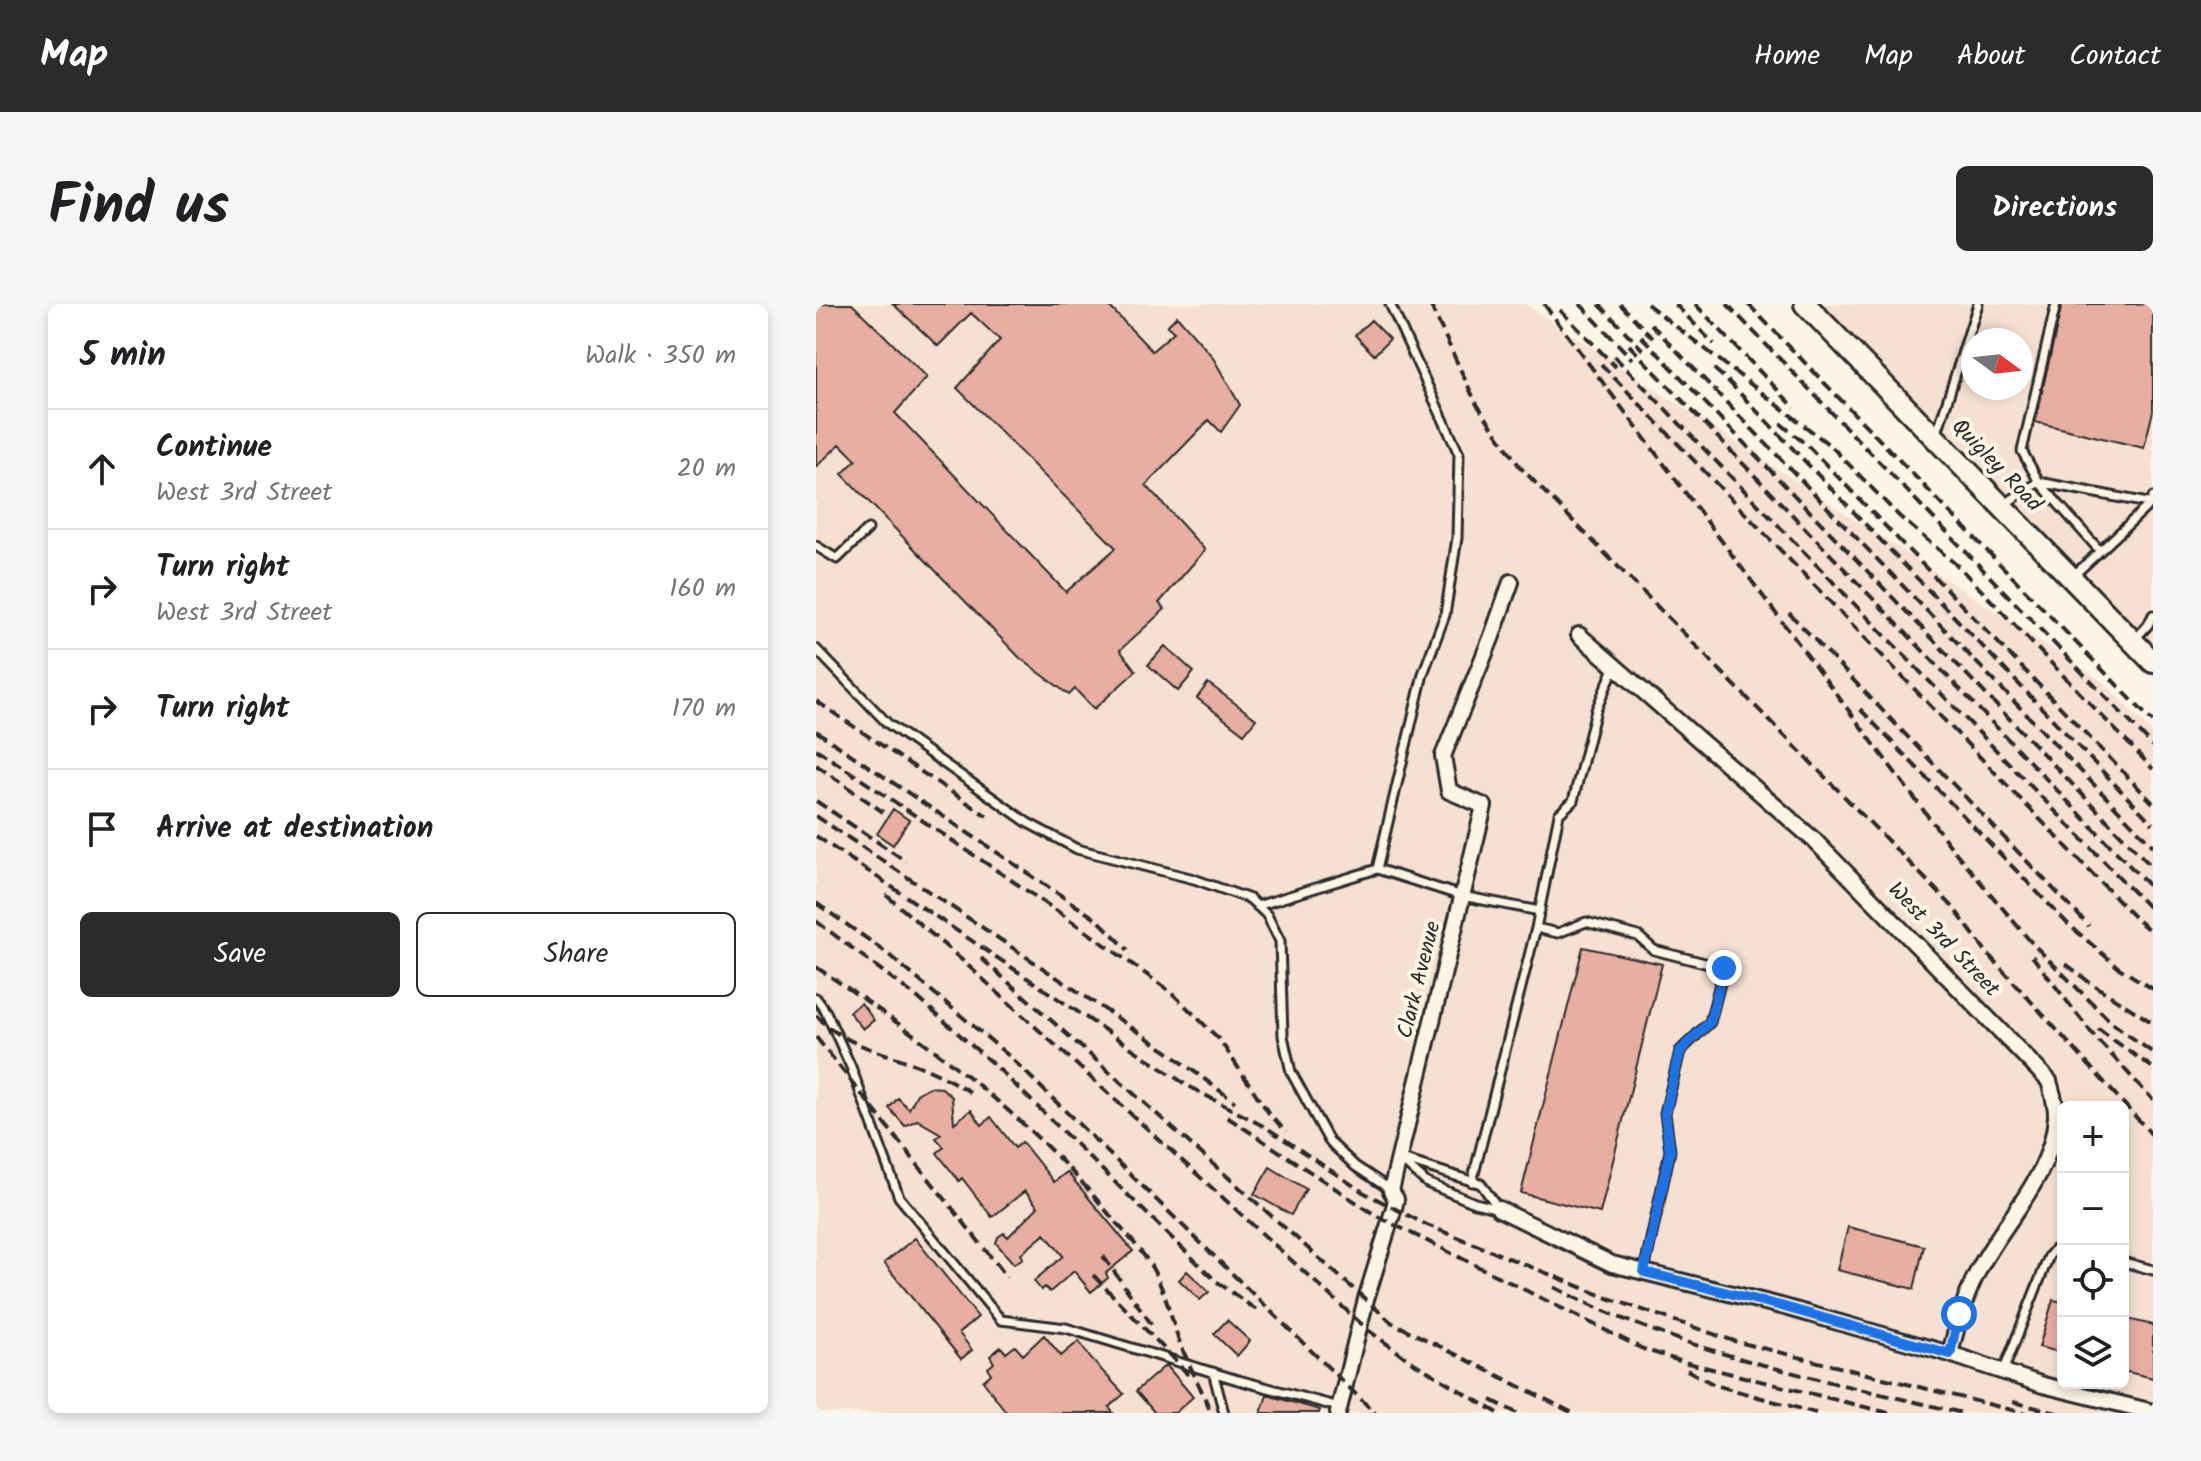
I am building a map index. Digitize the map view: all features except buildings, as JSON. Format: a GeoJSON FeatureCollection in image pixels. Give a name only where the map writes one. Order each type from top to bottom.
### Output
{"type":"FeatureCollection","features":[{"type":"Feature","properties":{"kind":"street","name":"Quigley Road"},"geometry":{"type":"LineString","coordinates":[[1805,304],[2153,662]]}},
{"type":"Feature","properties":{"kind":"street","name":"Clark Avenue"},"geometry":{"type":"LineString","coordinates":[[1339,1410],[1366,1299],[1394,1208],[1396,1199],[1391,1191],[1484,806],[1449,791],[1443,756],[1511,582]]}},
{"type":"Feature","properties":{"kind":"street","name":"West 3rd Street"},"geometry":{"type":"LineString","coordinates":[[1579,635],[1814,840],[2049,1081],[2057,1114],[2051,1145],[2038,1177],[1978,1270],[1959,1314],[1950,1354]]}},
{"type":"Feature","properties":{"kind":"street"},"geometry":{"type":"LineString","coordinates":[[1499,1209],[1612,1264],[1781,1306],[1950,1354],[2002,1373],[2153,1412]]}},
{"type":"Feature","properties":{"kind":"lane"},"geometry":{"type":"LineString","coordinates":[[1377,869],[1423,674],[1445,615],[1457,538],[1459,467],[1454,440],[1390,304]]}},
{"type":"Feature","properties":{"kind":"lane"},"geometry":{"type":"LineString","coordinates":[[1936,438],[1978,304]]}},
{"type":"Feature","properties":{"kind":"lane"},"geometry":{"type":"LineString","coordinates":[[2056,304],[2022,451],[2039,482],[2100,551]]}},
{"type":"Feature","properties":{"kind":"lane"},"geometry":{"type":"LineString","coordinates":[[2002,506],[2039,482],[2152,501]]}},
{"type":"Feature","properties":{"kind":"lane"},"geometry":{"type":"LineString","coordinates":[[2072,578],[2152,501]]}},
{"type":"Feature","properties":{"kind":"lane"},"geometry":{"type":"LineString","coordinates":[[816,546],[837,559],[868,529]]}},
{"type":"Feature","properties":{"kind":"lane"},"geometry":{"type":"LineString","coordinates":[[2133,641],[2153,615]]}},
{"type":"Feature","properties":{"kind":"lane"},"geometry":{"type":"LineString","coordinates":[[816,649],[887,723],[1028,823],[1077,849],[1194,879],[1250,899],[1267,915],[1280,941],[1283,1036],[1291,1072],[1329,1141],[1355,1166],[1391,1191]]}},
{"type":"Feature","properties":{"kind":"lane"},"geometry":{"type":"LineString","coordinates":[[1472,1182],[1536,928],[1559,814],[1573,801],[1596,710],[1615,666]]}},
{"type":"Feature","properties":{"kind":"lane"},"geometry":{"type":"LineString","coordinates":[[1257,906],[1377,869],[1462,896],[1540,911]]}},
{"type":"Feature","properties":{"kind":"lane"},"geometry":{"type":"LineString","coordinates":[[1536,928],[1558,933],[1586,922],[1638,936],[1654,950],[1724,968],[1710,1022],[1680,1051],[1665,1113],[1670,1151],[1644,1272]]}},
{"type":"Feature","properties":{"kind":"lane"},"geometry":{"type":"LineString","coordinates":[[816,998],[826,1012],[851,1067],[899,1197],[1001,1320],[1066,1328],[1339,1410]]}},
{"type":"Feature","properties":{"kind":"lane"},"geometry":{"type":"LineString","coordinates":[[1399,1158],[1481,1184],[1499,1209]]}},
{"type":"Feature","properties":{"kind":"lane"},"geometry":{"type":"LineString","coordinates":[[1399,1158],[1427,1183],[1475,1203],[1499,1209]]}},
{"type":"Feature","properties":{"kind":"lane"},"geometry":{"type":"LineString","coordinates":[[2002,1373],[2049,1256],[2057,1249]]}},
{"type":"Feature","properties":{"kind":"lane"},"geometry":{"type":"LineString","coordinates":[[2129,1264],[2153,1270]]}},
{"type":"Feature","properties":{"kind":"lane"},"geometry":{"type":"LineString","coordinates":[[1213,1372],[1224,1413]]}},
{"type":"Feature","properties":{"kind":"shaded area"},"geometry":{"type":"Polygon","coordinates":[[[816,304],[1525,304],[2103,682],[2153,733],[2153,1413],[816,1413],[816,304]]]}},
{"type":"Feature","properties":{"kind":"shaded area"},"geometry":{"type":"Polygon","coordinates":[[[1811,304],[2153,304],[2153,662],[1811,304]]]}},
{"type":"Feature","properties":{"kind":"railway"},"geometry":{"type":"LineString","coordinates":[[1430,304],[1476,403],[1520,467],[1952,906],[1988,954],[2153,1136]]}},
{"type":"Feature","properties":{"kind":"railway"},"geometry":{"type":"LineString","coordinates":[[1544,304],[1951,847],[2031,942],[2112,1023],[2153,1053]]}},
{"type":"Feature","properties":{"kind":"railway"},"geometry":{"type":"LineString","coordinates":[[1580,304],[1632,359]]}},
{"type":"Feature","properties":{"kind":"railway"},"geometry":{"type":"LineString","coordinates":[[1599,304],[1643,350]]}},
{"type":"Feature","properties":{"kind":"railway"},"geometry":{"type":"LineString","coordinates":[[1620,304],[1653,338]]}},
{"type":"Feature","properties":{"kind":"railway"},"geometry":{"type":"LineString","coordinates":[[1647,304],[1832,447],[1899,516],[1959,567],[2153,769]]}},
{"type":"Feature","properties":{"kind":"railway"},"geometry":{"type":"LineString","coordinates":[[1675,304],[1714,344]]}},
{"type":"Feature","properties":{"kind":"railway"},"geometry":{"type":"LineString","coordinates":[[1695,304],[1795,408]]}},
{"type":"Feature","properties":{"kind":"railway"},"geometry":{"type":"LineString","coordinates":[[1727,304],[2153,746]]}},
{"type":"Feature","properties":{"kind":"railway"},"geometry":{"type":"LineString","coordinates":[[1748,304],[2153,722]]}},
{"type":"Feature","properties":{"kind":"railway"},"geometry":{"type":"LineString","coordinates":[[1560,310],[1616,367]]}},
{"type":"Feature","properties":{"kind":"railway"},"geometry":{"type":"LineString","coordinates":[[1651,324],[2153,846]]}},
{"type":"Feature","properties":{"kind":"railway"},"geometry":{"type":"LineString","coordinates":[[1641,336],[2153,868]]}},
{"type":"Feature","properties":{"kind":"railway"},"geometry":{"type":"LineString","coordinates":[[1629,345],[2153,890]]}},
{"type":"Feature","properties":{"kind":"railway"},"geometry":{"type":"LineString","coordinates":[[1614,356],[2153,912]]}},
{"type":"Feature","properties":{"kind":"railway"},"geometry":{"type":"LineString","coordinates":[[1601,364],[2138,921],[2153,933]]}},
{"type":"Feature","properties":{"kind":"railway"},"geometry":{"type":"LineString","coordinates":[[1714,369],[2153,824]]}},
{"type":"Feature","properties":{"kind":"railway"},"geometry":{"type":"LineString","coordinates":[[1780,423],[1808,446],[2153,803]]}},
{"type":"Feature","properties":{"kind":"railway"},"geometry":{"type":"LineString","coordinates":[[1789,613],[2089,926]]}},
{"type":"Feature","properties":{"kind":"railway"},"geometry":{"type":"LineString","coordinates":[[816,701],[987,816]]}},
{"type":"Feature","properties":{"kind":"railway"},"geometry":{"type":"LineString","coordinates":[[1860,709],[2067,923],[2119,968],[2153,989]]}},
{"type":"Feature","properties":{"kind":"railway"},"geometry":{"type":"LineString","coordinates":[[816,731],[1099,921],[1128,950]]}},
{"type":"Feature","properties":{"kind":"railway"},"geometry":{"type":"LineString","coordinates":[[816,749],[1066,917],[1171,992],[1219,1039],[1268,1112],[1286,1132]]}},
{"type":"Feature","properties":{"kind":"railway"},"geometry":{"type":"LineString","coordinates":[[816,765],[883,812]]}},
{"type":"Feature","properties":{"kind":"railway"},"geometry":{"type":"LineString","coordinates":[[816,801],[906,861]]}},
{"type":"Feature","properties":{"kind":"railway"},"geometry":{"type":"LineString","coordinates":[[816,816],[1168,1052],[1235,1102]]}},
{"type":"Feature","properties":{"kind":"railway"},"geometry":{"type":"LineString","coordinates":[[816,836],[1188,1086],[1267,1128],[1363,1192],[1427,1225],[1608,1298],[1734,1341],[2024,1413]]}},
{"type":"Feature","properties":{"kind":"railway"},"geometry":{"type":"LineString","coordinates":[[886,895],[963,961],[1368,1330],[1409,1360],[1498,1413]]}},
{"type":"Feature","properties":{"kind":"railway"},"geometry":{"type":"LineString","coordinates":[[816,903],[883,950],[1009,1056],[1375,1413]]}},
{"type":"Feature","properties":{"kind":"railway"},"geometry":{"type":"LineString","coordinates":[[816,921],[918,998],[1002,1072],[1216,1281],[1259,1312]]}},
{"type":"Feature","properties":{"kind":"railway"},"geometry":{"type":"LineString","coordinates":[[2032,956],[2094,1036],[2153,1100]]}},
{"type":"Feature","properties":{"kind":"railway"},"geometry":{"type":"LineString","coordinates":[[981,958],[1391,1322],[1573,1413]]}},
{"type":"Feature","properties":{"kind":"railway"},"geometry":{"type":"LineString","coordinates":[[2066,964],[2153,1023]]}},
{"type":"Feature","properties":{"kind":"railway"},"geometry":{"type":"LineString","coordinates":[[816,967],[896,1022],[974,1082],[1048,1147],[1082,1182],[1151,1266],[1181,1346],[1211,1413]]}},
{"type":"Feature","properties":{"kind":"railway"},"geometry":{"type":"LineString","coordinates":[[816,1015],[849,1040],[914,1064],[975,1095]]}},
{"type":"Feature","properties":{"kind":"railway"},"geometry":{"type":"LineString","coordinates":[[2098,1029],[2153,1068]]}},
{"type":"Feature","properties":{"kind":"railway"},"geometry":{"type":"LineString","coordinates":[[816,1037],[1007,1277]]}},
{"type":"Feature","properties":{"kind":"railway"},"geometry":{"type":"LineString","coordinates":[[1227,1117],[1377,1216],[1643,1349],[1889,1413]]}},
{"type":"Feature","properties":{"kind":"railway"},"geometry":{"type":"LineString","coordinates":[[1103,1256],[1152,1325]]}},
{"type":"Feature","properties":{"kind":"railway"},"geometry":{"type":"LineString","coordinates":[[1093,1275],[1188,1375]]}},
{"type":"Feature","properties":{"kind":"railway"},"geometry":{"type":"LineString","coordinates":[[1554,1287],[1602,1310],[1702,1347],[1806,1376],[1962,1413]]}},
{"type":"Feature","properties":{"kind":"railway"},"geometry":{"type":"LineString","coordinates":[[1687,1370],[1715,1385],[1816,1413]]}},
{"type":"Feature","properties":{"kind":"railway"},"geometry":{"type":"LineString","coordinates":[[1491,1400],[1517,1413]]}},
{"type":"Feature","properties":{"kind":"railway"},"geometry":{"type":"LineString","coordinates":[[2013,1402],[2057,1413]]}},
{"type":"Feature","properties":{"kind":"route"},"geometry":{"type":"LineString","coordinates":[[1724,968],[1710,1022],[1680,1051],[1665,1113],[1670,1151],[1644,1272],[1781,1306],[1950,1354],[1959,1314]]}}]}
